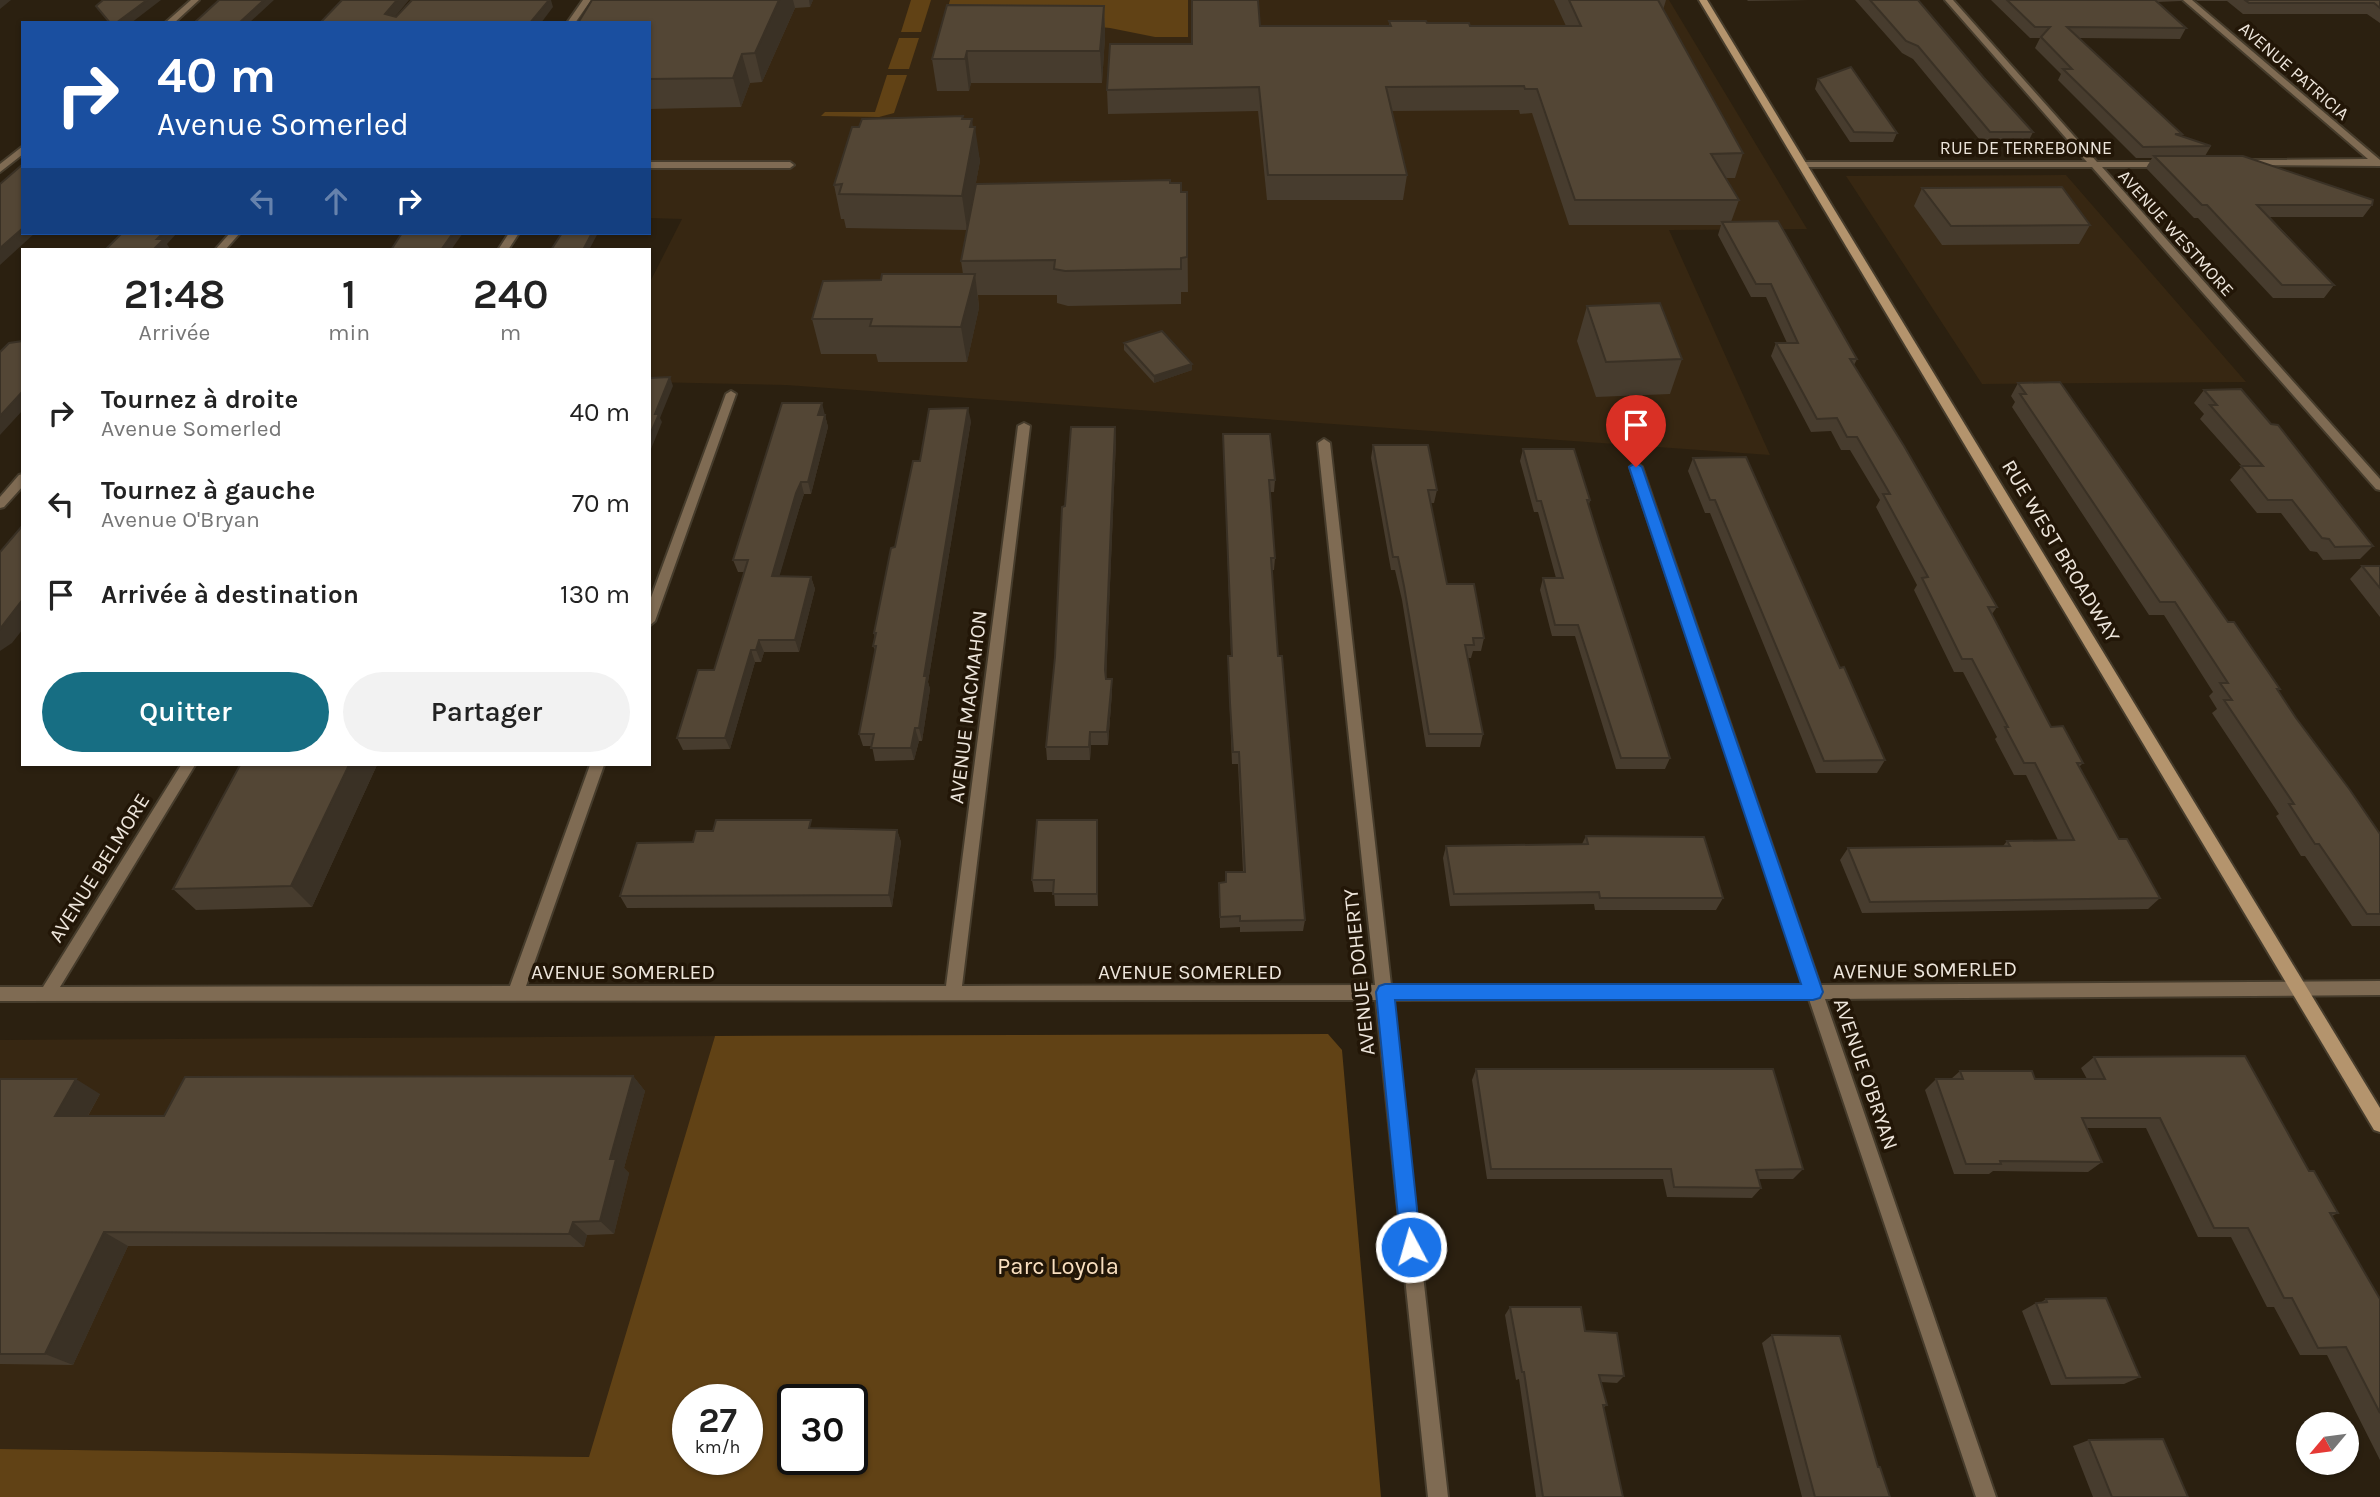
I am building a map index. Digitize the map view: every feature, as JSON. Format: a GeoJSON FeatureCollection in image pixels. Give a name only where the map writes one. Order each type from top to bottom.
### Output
{"type":"FeatureCollection","features":[{"type":"Feature","properties":{"kind":"street"},"geometry":{"type":"LineString","coordinates":[[171,21],[195,0]]}},
{"type":"Feature","properties":{"kind":"street"},"geometry":{"type":"LineString","coordinates":[[572,21],[587,0]]}},
{"type":"Feature","properties":{"kind":"street","name":"RUE WEST BROADWAY"},"geometry":{"type":"LineString","coordinates":[[1703,0],[2380,1124]]}},
{"type":"Feature","properties":{"kind":"street","name":"AVENUE WESTMORE"},"geometry":{"type":"LineString","coordinates":[[1948,0],[2380,486]]}},
{"type":"Feature","properties":{"kind":"street","name":"AVENUE PATRICIA"},"geometry":{"type":"LineString","coordinates":[[2187,0],[2378,164]]}},
{"type":"Feature","properties":{"kind":"street"},"geometry":{"type":"LineString","coordinates":[[1,167],[21,151]]}},
{"type":"Feature","properties":{"kind":"street","name":"RUE DE TERREBONNE"},"geometry":{"type":"LineString","coordinates":[[1802,165],[2180,163]]}},
{"type":"Feature","properties":{"kind":"street"},"geometry":{"type":"LineString","coordinates":[[2235,163],[2378,164]]}},
{"type":"Feature","properties":{"kind":"street"},"geometry":{"type":"LineString","coordinates":[[651,165],[790,165]]}},
{"type":"Feature","properties":{"kind":"street"},"geometry":{"type":"LineString","coordinates":[[1,167],[21,166]]}},
{"type":"Feature","properties":{"kind":"street"},"geometry":{"type":"LineString","coordinates":[[651,615],[731,394]]}},
{"type":"Feature","properties":{"kind":"street","name":"AVENUE MACMAHON"},"geometry":{"type":"LineString","coordinates":[[953,993],[1024,426]]}},
{"type":"Feature","properties":{"kind":"street","name":"AVENUE DOHERTY"},"geometry":{"type":"LineString","coordinates":[[1324,443],[1438,1497]]}},
{"type":"Feature","properties":{"kind":"street","name":"AVENUE O'BRYAN"},"geometry":{"type":"LineString","coordinates":[[1636,467],[1986,1497]]}},
{"type":"Feature","properties":{"kind":"street"},"geometry":{"type":"LineString","coordinates":[[0,504],[21,480]]}},
{"type":"Feature","properties":{"kind":"street","name":"AVENUE BELMORE"},"geometry":{"type":"LineString","coordinates":[[47,994],[187,766]]}},
{"type":"Feature","properties":{"kind":"street"},"geometry":{"type":"LineString","coordinates":[[516,992],[597,766]]}},
{"type":"Feature","properties":{"kind":"street","name":"AVENUE SOMERLED"},"geometry":{"type":"LineString","coordinates":[[0,994],[1813,992],[2380,988]]}},
{"type":"Feature","properties":{"kind":"shaded area"},"geometry":{"type":"Polygon","coordinates":[[[684,0],[1669,0],[1807,229],[1669,230],[1770,455],[786,385],[651,382],[651,280],[682,219],[651,218],[651,62],[684,0]]]}},
{"type":"Feature","properties":{"kind":"shaded area"},"geometry":{"type":"Polygon","coordinates":[[[2066,175],[2246,382],[1982,384],[1846,176],[2066,175]]]}},
{"type":"Feature","properties":{"kind":"shaded area"},"geometry":{"type":"Polygon","coordinates":[[[715,1036],[592,1457],[0,1449],[0,1040],[715,1036]]]}},
{"type":"Feature","properties":{"kind":"green space"},"geometry":{"type":"Polygon","coordinates":[[[911,0],[931,0],[921,32],[901,32],[911,0]]]}},
{"type":"Feature","properties":{"kind":"green space"},"geometry":{"type":"Polygon","coordinates":[[[950,0],[1188,0],[1188,37],[1155,37],[1110,28],[947,11],[950,0]]]}},
{"type":"Feature","properties":{"kind":"green space"},"geometry":{"type":"Polygon","coordinates":[[[899,38],[919,38],[909,69],[888,69],[899,38]]]}},
{"type":"Feature","properties":{"kind":"green space"},"geometry":{"type":"Polygon","coordinates":[[[887,75],[907,75],[894,113],[879,117],[821,116],[825,112],[875,112],[887,75]]]}},
{"type":"Feature","properties":{"kind":"green space","name":"Parc Loyola"},"geometry":{"type":"Polygon","coordinates":[[[1328,1034],[1342,1050],[1381,1497],[0,1497],[0,1449],[589,1457],[715,1036],[1328,1034]]]}},
{"type":"Feature","properties":{"kind":"building"},"geometry":{"type":"Polygon","coordinates":[[[103,0],[147,0],[119,21],[108,21],[96,6],[103,0]]]}},
{"type":"Feature","properties":{"kind":"building"},"geometry":{"type":"Polygon","coordinates":[[[219,0],[264,0],[241,21],[196,21],[219,0]]]}},
{"type":"Feature","properties":{"kind":"building"},"geometry":{"type":"Polygon","coordinates":[[[342,0],[397,0],[385,14],[396,17],[412,0],[549,0],[532,21],[322,21],[342,0]]]}},
{"type":"Feature","properties":{"kind":"building"},"geometry":{"type":"Polygon","coordinates":[[[592,0],[779,0],[755,53],[742,54],[733,78],[651,79],[651,21],[579,21],[592,0]]]}},
{"type":"Feature","properties":{"kind":"building"},"geometry":{"type":"Polygon","coordinates":[[[1192,0],[1258,0],[1260,26],[1391,26],[1389,21],[1426,21],[1469,23],[1470,26],[1581,26],[1569,0],[1658,0],[1743,153],[1711,154],[1739,200],[1575,200],[1537,89],[1525,89],[1524,86],[1386,87],[1407,175],[1268,175],[1259,87],[1107,90],[1110,44],[1192,44],[1192,0]]]}},
{"type":"Feature","properties":{"kind":"building"},"geometry":{"type":"Polygon","coordinates":[[[1870,0],[1918,0],[2033,132],[1990,132],[1918,46],[1906,41],[1870,0]]]}},
{"type":"Feature","properties":{"kind":"building"},"geometry":{"type":"Polygon","coordinates":[[[2007,0],[2155,0],[2186,28],[2067,27],[2182,134],[2175,134],[2211,146],[2143,147],[2063,69],[2072,69],[2041,37],[2050,27],[2035,27],[2007,0]]]}},
{"type":"Feature","properties":{"kind":"building"},"geometry":{"type":"Polygon","coordinates":[[[2245,0],[2380,0],[2380,8],[2374,3],[2249,3],[2245,0]]]}},
{"type":"Feature","properties":{"kind":"building"},"geometry":{"type":"Polygon","coordinates":[[[947,5],[1104,6],[1100,51],[967,51],[965,59],[932,59],[947,5]]]}},
{"type":"Feature","properties":{"kind":"building"},"geometry":{"type":"Polygon","coordinates":[[[1851,67],[1897,133],[1854,132],[1818,79],[1851,67]]]}},
{"type":"Feature","properties":{"kind":"building"},"geometry":{"type":"Polygon","coordinates":[[[963,116],[962,119],[972,119],[970,127],[975,127],[962,196],[839,194],[842,184],[834,185],[852,127],[859,127],[862,119],[963,116]]]}},
{"type":"Feature","properties":{"kind":"building"},"geometry":{"type":"Polygon","coordinates":[[[2154,156],[2243,156],[2373,200],[2372,205],[2257,205],[2334,285],[2282,285],[2207,205],[2202,205],[2154,156]]]}},
{"type":"Feature","properties":{"kind":"building"},"geometry":{"type":"Polygon","coordinates":[[[21,166],[21,230],[0,248],[0,184],[21,166]]]}},
{"type":"Feature","properties":{"kind":"building"},"geometry":{"type":"Polygon","coordinates":[[[1170,180],[1170,183],[1181,183],[1181,192],[1187,192],[1187,257],[1181,258],[1181,269],[1065,271],[1054,269],[1055,260],[961,261],[976,184],[1170,180]]]}},
{"type":"Feature","properties":{"kind":"building"},"geometry":{"type":"Polygon","coordinates":[[[2062,187],[2090,225],[1951,226],[1922,188],[2062,187]]]}},
{"type":"Feature","properties":{"kind":"building"},"geometry":{"type":"Polygon","coordinates":[[[1778,221],[1857,359],[1850,359],[1997,607],[1988,607],[2051,727],[2063,726],[2083,763],[2077,763],[2119,839],[2127,839],[2160,898],[1870,902],[1848,848],[2010,846],[2007,841],[2074,840],[2035,763],[2024,763],[1972,659],[1962,659],[1922,578],[1928,577],[1883,494],[1890,494],[1857,437],[1847,437],[1837,418],[1817,419],[1776,343],[1798,343],[1771,284],[1756,284],[1722,222],[1778,221]]]}},
{"type":"Feature","properties":{"kind":"building"},"geometry":{"type":"Polygon","coordinates":[[[120,235],[161,235],[157,239],[164,239],[155,248],[107,248],[120,235]]]}},
{"type":"Feature","properties":{"kind":"building"},"geometry":{"type":"Polygon","coordinates":[[[401,235],[452,235],[442,248],[392,248],[401,235]]]}},
{"type":"Feature","properties":{"kind":"building"},"geometry":{"type":"Polygon","coordinates":[[[561,235],[591,235],[584,248],[552,248],[561,235]]]}},
{"type":"Feature","properties":{"kind":"building"},"geometry":{"type":"Polygon","coordinates":[[[882,274],[975,274],[961,327],[870,326],[872,319],[812,319],[823,281],[881,280],[882,274]]]}},
{"type":"Feature","properties":{"kind":"building"},"geometry":{"type":"Polygon","coordinates":[[[1660,303],[1682,359],[1606,362],[1587,306],[1660,303]]]}},
{"type":"Feature","properties":{"kind":"building"},"geometry":{"type":"Polygon","coordinates":[[[1162,331],[1192,364],[1154,376],[1124,343],[1162,331]]]}},
{"type":"Feature","properties":{"kind":"building"},"geometry":{"type":"Polygon","coordinates":[[[21,341],[21,393],[0,416],[0,352],[9,343],[21,341]]]}},
{"type":"Feature","properties":{"kind":"building"},"geometry":{"type":"Polygon","coordinates":[[[670,377],[655,414],[659,414],[651,432],[651,378],[670,377]]]}},
{"type":"Feature","properties":{"kind":"building"},"geometry":{"type":"Polygon","coordinates":[[[2060,382],[2228,622],[2234,622],[2280,689],[2277,689],[2296,718],[2380,834],[2380,914],[2367,914],[2319,844],[2315,844],[2289,804],[2294,804],[2224,700],[2232,700],[2220,683],[2228,683],[2175,602],[2160,602],[2020,394],[2026,394],[2018,383],[2060,382]]]}},
{"type":"Feature","properties":{"kind":"building"},"geometry":{"type":"Polygon","coordinates":[[[2241,389],[2271,424],[2278,425],[2373,546],[2335,547],[2329,539],[2322,538],[2292,500],[2268,500],[2241,466],[2263,466],[2210,405],[2217,405],[2204,390],[2241,389]]]}},
{"type":"Feature","properties":{"kind":"building"},"geometry":{"type":"Polygon","coordinates":[[[782,403],[822,403],[818,415],[825,415],[808,482],[801,482],[796,493],[772,576],[811,577],[795,640],[759,640],[756,650],[751,650],[725,738],[677,738],[698,670],[714,670],[748,560],[733,560],[782,403]]]}},
{"type":"Feature","properties":{"kind":"building"},"geometry":{"type":"Polygon","coordinates":[[[968,408],[924,676],[927,676],[919,728],[915,728],[911,748],[871,748],[874,734],[859,734],[876,646],[873,646],[874,633],[891,548],[895,547],[913,461],[920,461],[929,409],[968,408]]]}},
{"type":"Feature","properties":{"kind":"building"},"geometry":{"type":"Polygon","coordinates":[[[1071,427],[1115,427],[1105,670],[1106,679],[1112,679],[1107,732],[1090,732],[1089,747],[1046,747],[1055,657],[1062,507],[1065,506],[1071,427]]]}},
{"type":"Feature","properties":{"kind":"building"},"geometry":{"type":"Polygon","coordinates":[[[1223,434],[1270,434],[1275,480],[1269,480],[1275,558],[1271,558],[1278,656],[1282,656],[1305,920],[1240,921],[1240,916],[1220,917],[1219,883],[1226,882],[1226,872],[1245,872],[1239,752],[1233,752],[1230,703],[1228,656],[1232,656],[1223,434]]]}},
{"type":"Feature","properties":{"kind":"building"},"geometry":{"type":"Polygon","coordinates":[[[1373,445],[1428,445],[1437,490],[1428,490],[1447,584],[1474,584],[1484,638],[1473,638],[1474,645],[1465,645],[1483,734],[1429,734],[1404,586],[1398,557],[1393,557],[1373,445]]]}},
{"type":"Feature","properties":{"kind":"building"},"geometry":{"type":"Polygon","coordinates":[[[1523,449],[1574,449],[1599,539],[1670,758],[1621,758],[1578,625],[1555,625],[1543,578],[1563,578],[1523,449]]]}},
{"type":"Feature","properties":{"kind":"building"},"geometry":{"type":"Polygon","coordinates":[[[1746,457],[1840,668],[1844,667],[1885,760],[1824,761],[1715,500],[1710,500],[1693,458],[1746,457]]]}},
{"type":"Feature","properties":{"kind":"building"},"geometry":{"type":"Polygon","coordinates":[[[21,527],[21,602],[0,629],[0,552],[21,527]]]}},
{"type":"Feature","properties":{"kind":"building"},"geometry":{"type":"Polygon","coordinates":[[[2362,566],[2380,566],[2380,588],[2362,566]]]}},
{"type":"Feature","properties":{"kind":"building"},"geometry":{"type":"Polygon","coordinates":[[[239,766],[349,766],[291,886],[173,889],[239,766]]]}},
{"type":"Feature","properties":{"kind":"building"},"geometry":{"type":"Polygon","coordinates":[[[716,820],[811,820],[809,828],[897,830],[889,895],[620,896],[637,843],[693,842],[696,831],[713,831],[716,820]]]}},
{"type":"Feature","properties":{"kind":"building"},"geometry":{"type":"Polygon","coordinates":[[[1037,820],[1097,820],[1097,894],[1053,894],[1054,880],[1032,880],[1037,820]]]}},
{"type":"Feature","properties":{"kind":"building"},"geometry":{"type":"Polygon","coordinates":[[[1586,836],[1704,837],[1723,898],[1600,898],[1599,892],[1454,894],[1446,846],[1588,844],[1586,836]]]}},
{"type":"Feature","properties":{"kind":"building"},"geometry":{"type":"Polygon","coordinates":[[[2245,1056],[2309,1171],[2314,1171],[2338,1213],[2330,1213],[2380,1299],[2380,1413],[2346,1347],[2318,1348],[2292,1298],[2284,1298],[2248,1228],[2214,1228],[2160,1118],[2082,1118],[2102,1162],[2000,1161],[2001,1164],[1966,1164],[1936,1079],[1963,1079],[1960,1071],[2032,1071],[2035,1079],[2105,1079],[2094,1057],[2245,1056]]]}},
{"type":"Feature","properties":{"kind":"building"},"geometry":{"type":"Polygon","coordinates":[[[1476,1069],[1773,1069],[1803,1169],[1756,1170],[1761,1188],[1674,1187],[1671,1169],[1491,1169],[1476,1069]]]}},
{"type":"Feature","properties":{"kind":"building"},"geometry":{"type":"Polygon","coordinates":[[[633,1076],[610,1159],[616,1159],[600,1221],[573,1222],[569,1234],[104,1232],[45,1354],[0,1354],[0,1079],[76,1079],[55,1116],[164,1116],[185,1077],[633,1076]]]}},
{"type":"Feature","properties":{"kind":"building"},"geometry":{"type":"Polygon","coordinates":[[[2106,1298],[2140,1377],[2066,1378],[2036,1303],[2047,1302],[2046,1299],[2106,1298]]]}},
{"type":"Feature","properties":{"kind":"building"},"geometry":{"type":"Polygon","coordinates":[[[1510,1307],[1581,1307],[1585,1331],[1617,1333],[1624,1376],[1599,1375],[1623,1497],[1543,1497],[1524,1372],[1510,1307]]]}},
{"type":"Feature","properties":{"kind":"building"},"geometry":{"type":"Polygon","coordinates":[[[1772,1335],[1840,1336],[1878,1467],[1890,1497],[1815,1497],[1772,1335]]]}},
{"type":"Feature","properties":{"kind":"building"},"geometry":{"type":"Polygon","coordinates":[[[2163,1439],[2188,1497],[2112,1497],[2089,1440],[2163,1439]]]}},
{"type":"Feature","properties":{"kind":"route"},"geometry":{"type":"LineString","coordinates":[[1411,1247],[1385,992],[1813,992],[1636,467]]}}]}
